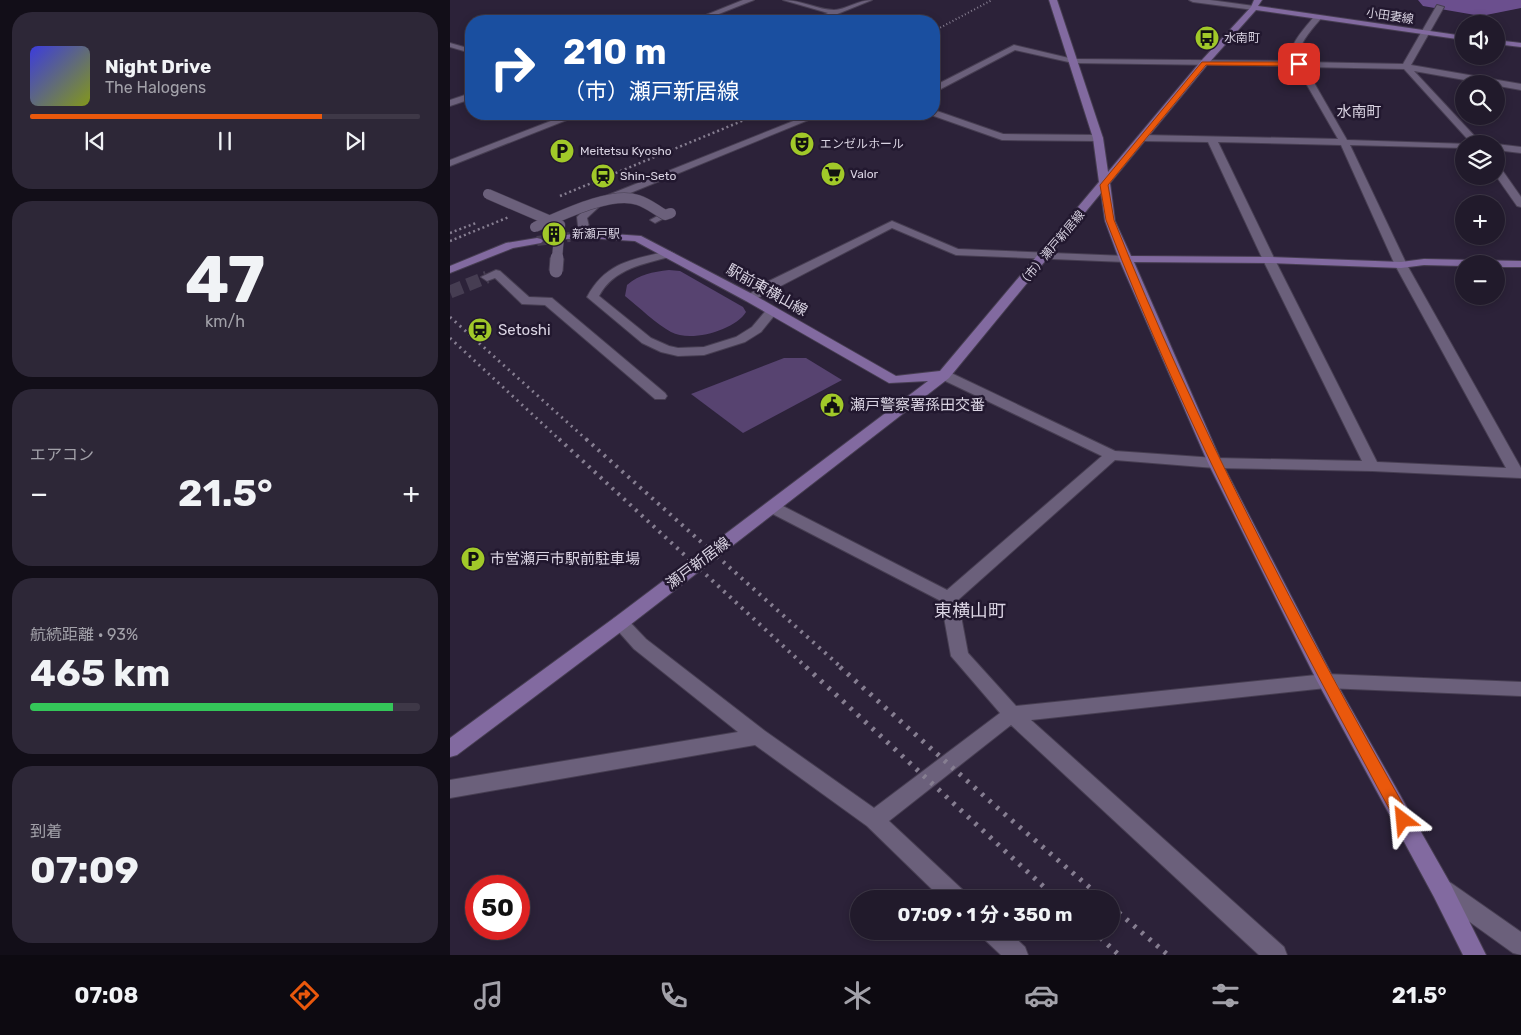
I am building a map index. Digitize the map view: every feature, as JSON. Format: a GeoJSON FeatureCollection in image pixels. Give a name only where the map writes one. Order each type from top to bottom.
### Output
{"type":"FeatureCollection","features":[{"type":"Feature","properties":{"kind":"street"},"geometry":{"type":"LineString","coordinates":[[711,15],[750,0]]}},
{"type":"Feature","properties":{"kind":"street"},"geometry":{"type":"LineString","coordinates":[[787,0],[836,12]]}},
{"type":"Feature","properties":{"kind":"street"},"geometry":{"type":"LineString","coordinates":[[829,15],[868,0]]}},
{"type":"Feature","properties":{"kind":"street"},"geometry":{"type":"LineString","coordinates":[[1052,0],[1098,138],[1110,220],[1125,259],[1215,463],[1326,681],[1442,890],[1470,954]]}},
{"type":"Feature","properties":{"kind":"street"},"geometry":{"type":"LineString","coordinates":[[1193,0],[1256,4]]}},
{"type":"Feature","properties":{"kind":"street","name":"小田妻線"},"geometry":{"type":"LineString","coordinates":[[1256,4],[1318,17],[1455,37]]}},
{"type":"Feature","properties":{"kind":"street","name":"（市）瀬戸新居線"},"geometry":{"type":"LineString","coordinates":[[944,375],[1256,4]]}},
{"type":"Feature","properties":{"kind":"street"},"geometry":{"type":"LineString","coordinates":[[1406,67],[1440,7]]}},
{"type":"Feature","properties":{"kind":"street"},"geometry":{"type":"LineString","coordinates":[[1318,17],[1296,47],[1295,57],[1344,142],[1400,265],[1518,473]]}},
{"type":"Feature","properties":{"kind":"street"},"geometry":{"type":"LineString","coordinates":[[1505,43],[1521,45]]}},
{"type":"Feature","properties":{"kind":"street"},"geometry":{"type":"LineString","coordinates":[[450,45],[465,49]]}},
{"type":"Feature","properties":{"kind":"street"},"geometry":{"type":"LineString","coordinates":[[940,86],[1014,46],[1073,62],[1406,67],[1521,87]]}},
{"type":"Feature","properties":{"kind":"street"},"geometry":{"type":"LineString","coordinates":[[1406,67],[1469,135]]}},
{"type":"Feature","properties":{"kind":"street"},"geometry":{"type":"LineString","coordinates":[[450,103],[465,98]]}},
{"type":"Feature","properties":{"kind":"street"},"geometry":{"type":"LineString","coordinates":[[940,115],[1002,137],[1098,138]]}},
{"type":"Feature","properties":{"kind":"street"},"geometry":{"type":"LineString","coordinates":[[450,163],[561,120]]}},
{"type":"Feature","properties":{"kind":"street"},"geometry":{"type":"LineString","coordinates":[[585,235],[582,217],[598,203],[803,120]]}},
{"type":"Feature","properties":{"kind":"street"},"geometry":{"type":"LineString","coordinates":[[1143,138],[1455,145]]}},
{"type":"Feature","properties":{"kind":"street"},"geometry":{"type":"LineString","coordinates":[[1212,140],[1269,260],[1372,466]]}},
{"type":"Feature","properties":{"kind":"street"},"geometry":{"type":"LineString","coordinates":[[1505,149],[1521,150]]}},
{"type":"Feature","properties":{"kind":"street"},"geometry":{"type":"LineString","coordinates":[[1505,182],[1521,204]]}},
{"type":"Feature","properties":{"kind":"street"},"geometry":{"type":"LineString","coordinates":[[488,194],[560,225],[556,271]]}},
{"type":"Feature","properties":{"kind":"street"},"geometry":{"type":"LineString","coordinates":[[536,227],[585,206],[615,200],[635,199],[668,214],[655,220]]}},
{"type":"Feature","properties":{"kind":"street"},"geometry":{"type":"LineString","coordinates":[[750,298],[892,224],[956,252],[1125,259],[1269,260],[1400,265],[1424,262],[1521,264]]}},
{"type":"Feature","properties":{"kind":"street","name":"駅前東横山線"},"geometry":{"type":"LineString","coordinates":[[570,237],[585,235],[637,238],[750,298],[894,380],[944,375]]}},
{"type":"Feature","properties":{"kind":"street"},"geometry":{"type":"LineString","coordinates":[[450,270],[510,244],[537,241]]}},
{"type":"Feature","properties":{"kind":"street"},"geometry":{"type":"LineString","coordinates":[[669,254],[612,271],[598,285],[593,297],[653,344],[670,351],[698,351],[730,344],[753,333],[772,311]]}},
{"type":"Feature","properties":{"kind":"street"},"geometry":{"type":"LineString","coordinates":[[487,277],[496,273],[526,301],[548,298],[660,396]]}},
{"type":"Feature","properties":{"kind":"street"},"geometry":{"type":"LineString","coordinates":[[944,375],[1112,456],[1182,459],[1215,463],[1372,466],[1518,473]]}},
{"type":"Feature","properties":{"kind":"street","name":"瀬戸新居線"},"geometry":{"type":"LineString","coordinates":[[450,748],[620,623],[944,375]]}},
{"type":"Feature","properties":{"kind":"street"},"geometry":{"type":"LineString","coordinates":[[949,598],[1112,456]]}},
{"type":"Feature","properties":{"kind":"street"},"geometry":{"type":"LineString","coordinates":[[772,507],[949,598]]}},
{"type":"Feature","properties":{"kind":"street"},"geometry":{"type":"LineString","coordinates":[[949,598],[960,656],[1012,714],[1276,955]]}},
{"type":"Feature","properties":{"kind":"street"},"geometry":{"type":"LineString","coordinates":[[620,623],[640,644],[758,737],[874,820],[948,890]]}},
{"type":"Feature","properties":{"kind":"street"},"geometry":{"type":"LineString","coordinates":[[874,820],[1012,714],[1326,681],[1521,689]]}},
{"type":"Feature","properties":{"kind":"street"},"geometry":{"type":"LineString","coordinates":[[450,789],[758,737]]}},
{"type":"Feature","properties":{"kind":"street"},"geometry":{"type":"LineString","coordinates":[[1442,890],[1521,946]]}},
{"type":"Feature","properties":{"kind":"street"},"geometry":{"type":"LineString","coordinates":[[1001,940],[1017,955]]}},
{"type":"Feature","properties":{"kind":"shaded area"},"geometry":{"type":"Polygon","coordinates":[[[669,270],[680,271],[743,307],[746,312],[732,324],[712,333],[690,336],[680,335],[665,329],[625,296],[627,285],[637,278],[669,270]]]}},
{"type":"Feature","properties":{"kind":"shaded area"},"geometry":{"type":"Polygon","coordinates":[[[784,358],[806,358],[842,380],[743,433],[691,394],[784,358]]]}},
{"type":"Feature","properties":{"kind":"waterway"},"geometry":{"type":"LineString","coordinates":[[1433,0],[1481,7],[1519,0]]}},
{"type":"Feature","properties":{"kind":"tunnel"},"geometry":{"type":"LineString","coordinates":[[537,241],[570,237]]}},
{"type":"Feature","properties":{"kind":"tunnel"},"geometry":{"type":"LineString","coordinates":[[450,292],[487,277]]}},
{"type":"Feature","properties":{"kind":"railway"},"geometry":{"type":"LineString","coordinates":[[940,28],[992,0]]}},
{"type":"Feature","properties":{"kind":"railway"},"geometry":{"type":"LineString","coordinates":[[560,196],[744,120]]}},
{"type":"Feature","properties":{"kind":"railway"},"geometry":{"type":"LineString","coordinates":[[450,241],[509,217]]}},
{"type":"Feature","properties":{"kind":"railway"},"geometry":{"type":"LineString","coordinates":[[450,233],[476,223]]}},
{"type":"Feature","properties":{"kind":"railway"},"geometry":{"type":"LineString","coordinates":[[450,317],[587,440]]}},
{"type":"Feature","properties":{"kind":"railway"},"geometry":{"type":"LineString","coordinates":[[450,338],[560,440]]}},
{"type":"Feature","properties":{"kind":"railway"},"geometry":{"type":"LineString","coordinates":[[559,439],[807,668]]}},
{"type":"Feature","properties":{"kind":"railway"},"geometry":{"type":"LineString","coordinates":[[586,439],[842,668]]}},
{"type":"Feature","properties":{"kind":"railway"},"geometry":{"type":"LineString","coordinates":[[806,667],[1047,890]]}},
{"type":"Feature","properties":{"kind":"railway"},"geometry":{"type":"LineString","coordinates":[[840,667],[1093,890]]}},
{"type":"Feature","properties":{"kind":"railway"},"geometry":{"type":"LineString","coordinates":[[1120,914],[1168,955]]}},
{"type":"Feature","properties":{"kind":"railway"},"geometry":{"type":"LineString","coordinates":[[1103,940],[1119,955]]}},
{"type":"Feature","properties":{"kind":"place","name":"水南町"},"geometry":{"type":"Point","coordinates":[1207,38]}},
{"type":"Feature","properties":{"kind":"place","name":"エンゼルホール"},"geometry":{"type":"Point","coordinates":[802,144]}},
{"type":"Feature","properties":{"kind":"place","name":"Meitetsu Kyosho"},"geometry":{"type":"Point","coordinates":[562,151]}},
{"type":"Feature","properties":{"kind":"place","name":"Valor"},"geometry":{"type":"Point","coordinates":[833,174]}},
{"type":"Feature","properties":{"kind":"place","name":"Shin-Seto"},"geometry":{"type":"Point","coordinates":[603,176]}},
{"type":"Feature","properties":{"kind":"place","name":"新瀬戸駅"},"geometry":{"type":"Point","coordinates":[554,234]}},
{"type":"Feature","properties":{"kind":"place","name":"Setoshi"},"geometry":{"type":"Point","coordinates":[480,330]}},
{"type":"Feature","properties":{"kind":"place","name":"瀬戸警察署孫田交番"},"geometry":{"type":"Point","coordinates":[832,405]}},
{"type":"Feature","properties":{"kind":"place","name":"市営瀬戸市駅前駐車場"},"geometry":{"type":"Point","coordinates":[473,559]}},
{"type":"Feature","properties":{"kind":"district","name":"水南町"},"geometry":{"type":"Point","coordinates":[1359,112]}},
{"type":"Feature","properties":{"kind":"district","name":"東横山町"},"geometry":{"type":"Point","coordinates":[970,611]}},
{"type":"Feature","properties":{"kind":"route"},"geometry":{"type":"LineString","coordinates":[[1299,64],[1204,64],[1104,185],[1110,220],[1125,259],[1215,463],[1326,681],[1403,820]]}}]}
